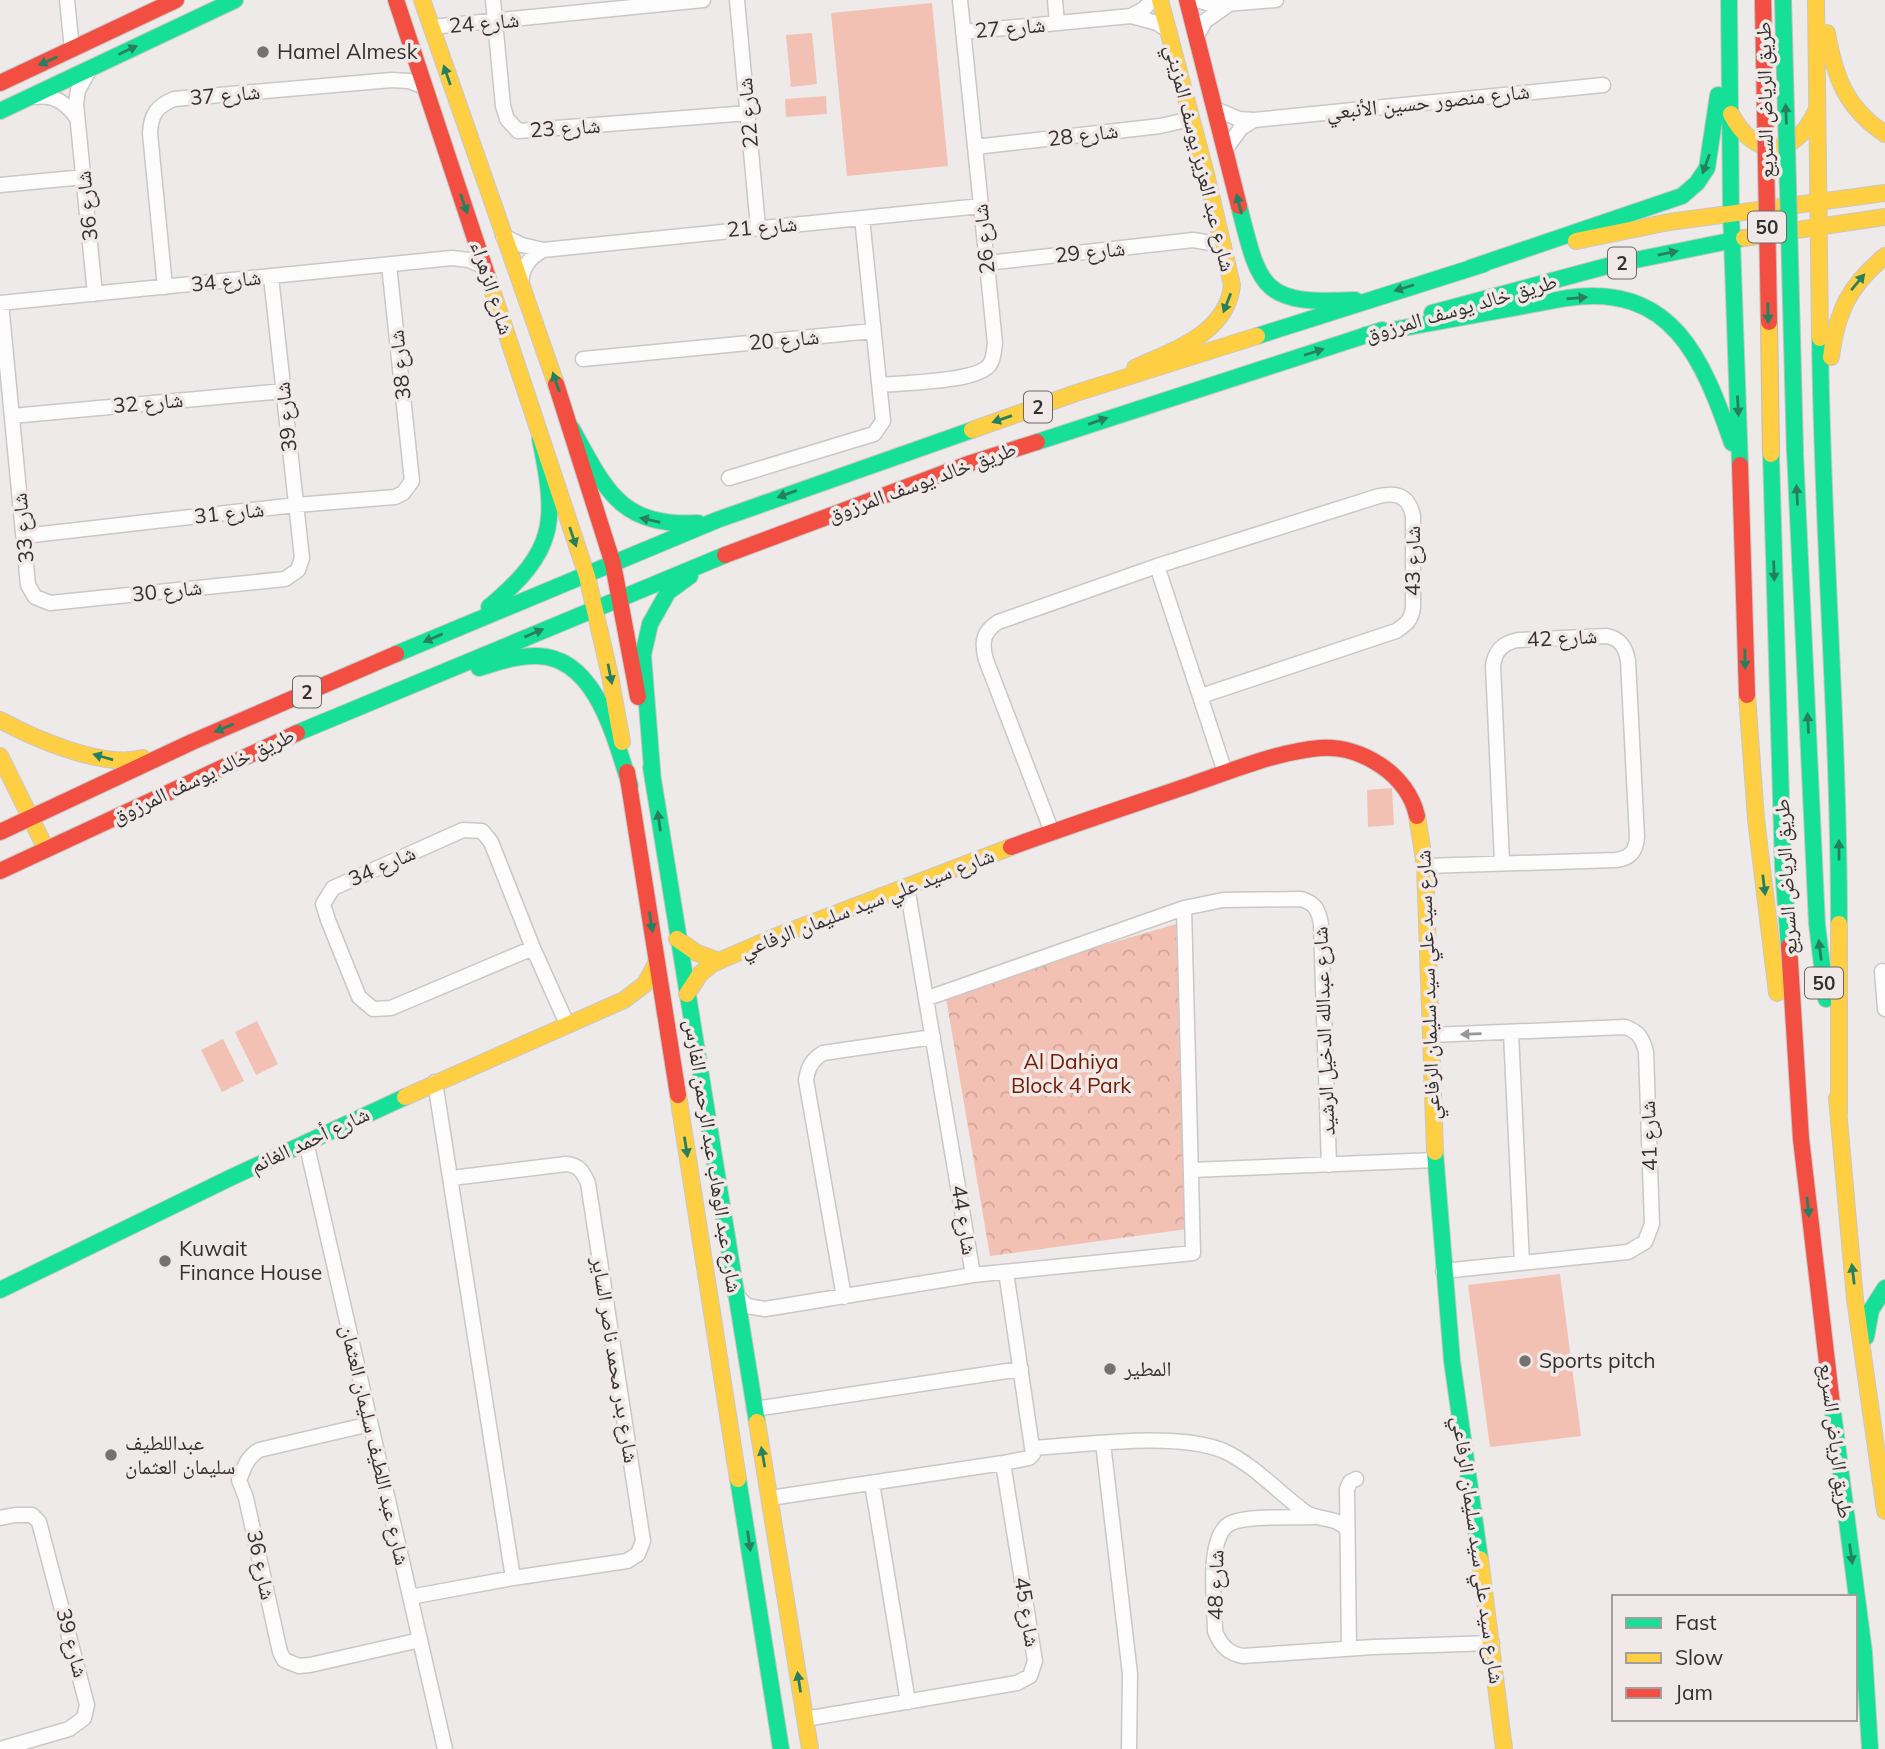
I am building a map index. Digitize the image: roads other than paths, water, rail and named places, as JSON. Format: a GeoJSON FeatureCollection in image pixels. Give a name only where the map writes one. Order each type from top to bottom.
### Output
{"type":"FeatureCollection","features":[{"type":"Feature","properties":{"kind":"main road"},"geometry":{"type":"LineString","coordinates":[[197,0],[201,9],[213,10]]}},
{"type":"Feature","properties":{"kind":"main road"},"geometry":{"type":"LineString","coordinates":[[0,111],[235,0]]}},
{"type":"Feature","properties":{"kind":"main road","name":"شارع الزهراء"},"geometry":{"type":"LineString","coordinates":[[396,0],[587,576]]}},
{"type":"Feature","properties":{"kind":"main road","name":"شارع الزهراء"},"geometry":{"type":"LineString","coordinates":[[422,0],[572,429],[613,564]]}},
{"type":"Feature","properties":{"kind":"main road","name":"شارع عبد العزيز يوسف المزيني"},"geometry":{"type":"LineString","coordinates":[[1076,393],[1204,333],[1222,317],[1230,301],[1232,285],[1223,245],[1160,0]]}},
{"type":"Feature","properties":{"kind":"main road","name":"شارع عبد العزيز يوسف المزيني"},"geometry":{"type":"LineString","coordinates":[[1187,0],[1253,263],[1266,282],[1277,293],[1288,298],[1328,302],[1367,300]]}},
{"type":"Feature","properties":{"kind":"main road"},"geometry":{"type":"LineString","coordinates":[[1729,0],[1731,212],[1737,312],[1746,711],[1780,1019],[1801,1139]]}},
{"type":"Feature","properties":{"kind":"main road"},"geometry":{"type":"LineString","coordinates":[[1469,268],[1664,203],[1682,196],[1697,183],[1707,168],[1712,144],[1729,0]]}},
{"type":"Feature","properties":{"kind":"main road","name":"طريق الرياض السريع"},"geometry":{"type":"LineString","coordinates":[[1763,0],[1771,454],[1783,868],[1801,1139],[1819,1305],[1857,1595]]}},
{"type":"Feature","properties":{"kind":"main road","name":"طريق الرياض السريع"},"geometry":{"type":"LineString","coordinates":[[1783,0],[1795,452],[1817,924],[1839,1114],[1848,1231],[1885,1511]]}},
{"type":"Feature","properties":{"kind":"main road"},"geometry":{"type":"LineString","coordinates":[[1816,0],[1821,441],[1839,839],[1839,1114]]}},
{"type":"Feature","properties":{"kind":"main road"},"geometry":{"type":"LineString","coordinates":[[1822,0],[1830,54],[1839,86],[1853,107],[1870,125],[1885,134]]}},
{"type":"Feature","properties":{"kind":"main road"},"geometry":{"type":"LineString","coordinates":[[0,83],[171,2],[183,9],[184,20],[180,26]]}},
{"type":"Feature","properties":{"kind":"main road"},"geometry":{"type":"LineString","coordinates":[[1176,57],[1191,60],[1198,52],[1198,41]]}},
{"type":"Feature","properties":{"kind":"main road"},"geometry":{"type":"LineString","coordinates":[[1183,87],[1193,76],[1208,80]]}},
{"type":"Feature","properties":{"kind":"main road"},"geometry":{"type":"LineString","coordinates":[[1731,113],[1736,128],[1746,139],[1775,149],[1790,146],[1802,137],[1812,125],[1816,111]]}},
{"type":"Feature","properties":{"kind":"main road"},"geometry":{"type":"LineString","coordinates":[[439,131],[449,136],[455,134],[460,131],[463,120]]}},
{"type":"Feature","properties":{"kind":"main road"},"geometry":{"type":"LineString","coordinates":[[451,165],[452,159],[460,152],[466,151],[475,155]]}},
{"type":"Feature","properties":{"kind":"main road"},"geometry":{"type":"LineString","coordinates":[[1206,174],[1213,181],[1223,180],[1230,167]]}},
{"type":"Feature","properties":{"kind":"main road","name":"طريق خالد يوسف المرزوق"},"geometry":{"type":"LineString","coordinates":[[0,871],[8,839],[30,817],[192,742],[469,622],[587,576],[717,520],[1076,393],[1469,268],[1550,247],[1669,222],[1885,193]]}},
{"type":"Feature","properties":{"kind":"main road","name":"طريق خالد يوسف المرزوق"},"geometry":{"type":"LineString","coordinates":[[8,839],[46,849],[337,715],[595,607],[718,557],[971,463],[1107,417],[1426,315],[1611,265],[1732,240],[1885,217]]}},
{"type":"Feature","properties":{"kind":"main road"},"geometry":{"type":"LineString","coordinates":[[1821,441],[1832,345],[1840,313],[1853,285],[1885,256]]}},
{"type":"Feature","properties":{"kind":"main road"},"geometry":{"type":"LineString","coordinates":[[1737,312],[1740,294],[1750,279],[1765,270],[1783,268],[1800,274],[1813,286],[1819,303]]}},
{"type":"Feature","properties":{"kind":"main road"},"geometry":{"type":"LineString","coordinates":[[1365,335],[1573,298],[1613,296],[1641,306],[1665,319],[1684,339],[1712,384],[1741,468]]}},
{"type":"Feature","properties":{"kind":"main road"},"geometry":{"type":"LineString","coordinates":[[572,429],[594,468],[619,503],[637,517],[677,526],[717,520]]}},
{"type":"Feature","properties":{"kind":"main road"},"geometry":{"type":"LineString","coordinates":[[469,622],[509,591],[535,559],[550,520],[550,484],[540,439]]}},
{"type":"Feature","properties":{"kind":"main road"},"geometry":{"type":"LineString","coordinates":[[653,781],[643,655],[650,624],[668,592],[718,557]]}},
{"type":"Feature","properties":{"kind":"main road","name":"شارع عبد الوهاب عبد الرحمن الفارس"},"geometry":{"type":"LineString","coordinates":[[613,564],[653,781],[810,1749]]}},
{"type":"Feature","properties":{"kind":"main road","name":"شارع عبد الوهاب عبد الرحمن الفارس"},"geometry":{"type":"LineString","coordinates":[[587,576],[630,785],[782,1749]]}},
{"type":"Feature","properties":{"kind":"main road"},"geometry":{"type":"LineString","coordinates":[[337,715],[501,661],[541,655],[567,663],[583,677],[600,700],[630,785]]}},
{"type":"Feature","properties":{"kind":"main road"},"geometry":{"type":"LineString","coordinates":[[0,720],[48,740],[118,761],[136,761],[192,742]]}},
{"type":"Feature","properties":{"kind":"main road","name":"شارع سيد علي سيد سليمان الرفاعي"},"geometry":{"type":"LineString","coordinates":[[687,994],[700,974],[719,961],[1052,832],[1273,757],[1321,748],[1341,749],[1361,754],[1395,777],[1416,812],[1425,866],[1435,1160],[1443,1271],[1452,1361],[1492,1643],[1504,1749]]}},
{"type":"Feature","properties":{"kind":"main road"},"geometry":{"type":"LineString","coordinates":[[0,755],[46,849]]}},
{"type":"Feature","properties":{"kind":"main road"},"geometry":{"type":"LineString","coordinates":[[640,852],[650,857],[663,849]]}},
{"type":"Feature","properties":{"kind":"main road"},"geometry":{"type":"LineString","coordinates":[[644,878],[657,870],[667,875]]}},
{"type":"Feature","properties":{"kind":"main road","name":"شارع سيد علي سيد سليمان الرفاعي"},"geometry":{"type":"LineString","coordinates":[[677,939],[697,953],[719,961]]}},
{"type":"Feature","properties":{"kind":"main road","name":"شارع أحمد الغانم"},"geometry":{"type":"LineString","coordinates":[[0,1290],[128,1224],[435,1082],[624,1000],[645,985],[657,962]]}},
{"type":"Feature","properties":{"kind":"main road"},"geometry":{"type":"LineString","coordinates":[[624,1000],[653,1006],[665,1015]]}},
{"type":"Feature","properties":{"kind":"main road"},"geometry":{"type":"LineString","coordinates":[[1871,1405],[1865,1333],[1870,1310],[1879,1293],[1885,1288]]}},
{"type":"Feature","properties":{"kind":"main road"},"geometry":{"type":"LineString","coordinates":[[722,1380],[735,1388],[745,1383],[748,1373]]}},
{"type":"Feature","properties":{"kind":"main road"},"geometry":{"type":"LineString","coordinates":[[728,1413],[731,1407],[743,1402],[754,1409]]}},
{"type":"Feature","properties":{"kind":"main road","name":"طريق الرياض السريع"},"geometry":{"type":"LineString","coordinates":[[1857,1598],[1864,1652],[1870,1749]]}},
{"type":"Feature","properties":{"kind":"street"},"geometry":{"type":"LineString","coordinates":[[67,0],[72,49]]}},
{"type":"Feature","properties":{"kind":"street","name":"شارع 23"},"geometry":{"type":"LineString","coordinates":[[493,0],[503,106],[508,119],[519,131],[748,113]]}},
{"type":"Feature","properties":{"kind":"street","name":"شارع 24"},"geometry":{"type":"LineString","coordinates":[[431,27],[703,0]]}},
{"type":"Feature","properties":{"kind":"street","name":"شارع 22"},"geometry":{"type":"LineString","coordinates":[[737,0],[758,227]]}},
{"type":"Feature","properties":{"kind":"street","name":"شارع 26"},"geometry":{"type":"LineString","coordinates":[[880,385],[967,377],[990,365],[995,343],[960,0]]}},
{"type":"Feature","properties":{"kind":"street","name":"شارع 27"},"geometry":{"type":"LineString","coordinates":[[1055,0],[1057,23]]}},
{"type":"Feature","properties":{"kind":"street"},"geometry":{"type":"LineString","coordinates":[[1131,16],[1144,9],[1152,0]]}},
{"type":"Feature","properties":{"kind":"street"},"geometry":{"type":"LineString","coordinates":[[1196,0],[1214,5],[1276,0]]}},
{"type":"Feature","properties":{"kind":"street"},"geometry":{"type":"LineString","coordinates":[[1198,41],[1205,21],[1230,5]]}},
{"type":"Feature","properties":{"kind":"street","name":"شارع 27"},"geometry":{"type":"LineString","coordinates":[[963,32],[1131,16],[1157,23],[1168,31]]}},
{"type":"Feature","properties":{"kind":"street"},"geometry":{"type":"LineString","coordinates":[[391,80],[405,70],[413,54]]}},
{"type":"Feature","properties":{"kind":"street","name":"شارع 36"},"geometry":{"type":"LineString","coordinates":[[92,66],[78,90],[77,118],[95,294]]}},
{"type":"Feature","properties":{"kind":"street","name":"شارع 37"},"geometry":{"type":"LineString","coordinates":[[165,287],[150,133],[151,119],[162,104],[174,99],[391,80],[409,81],[425,88]]}},
{"type":"Feature","properties":{"kind":"street","name":"شارع منصور حسين الأنبعي"},"geometry":{"type":"LineString","coordinates":[[1215,110],[1239,119],[1254,120],[1603,85]]}},
{"type":"Feature","properties":{"kind":"street"},"geometry":{"type":"LineString","coordinates":[[24,100],[39,96],[55,98],[68,106],[77,118]]}},
{"type":"Feature","properties":{"kind":"street","name":"شارع 28"},"geometry":{"type":"LineString","coordinates":[[975,147],[1160,126],[1191,119]]}},
{"type":"Feature","properties":{"kind":"street"},"geometry":{"type":"LineString","coordinates":[[1225,150],[1241,128],[1254,120]]}},
{"type":"Feature","properties":{"kind":"street"},"geometry":{"type":"LineString","coordinates":[[0,185],[84,177]]}},
{"type":"Feature","properties":{"kind":"street","name":"شارع 21"},"geometry":{"type":"LineString","coordinates":[[503,236],[522,245],[543,250],[981,206]]}},
{"type":"Feature","properties":{"kind":"street"},"geometry":{"type":"LineString","coordinates":[[729,478],[874,434],[883,421],[862,218]]}},
{"type":"Feature","properties":{"kind":"street","name":"شارع 29"},"geometry":{"type":"LineString","coordinates":[[1193,240],[1218,225]]}},
{"type":"Feature","properties":{"kind":"street"},"geometry":{"type":"LineString","coordinates":[[452,258],[466,247],[473,231]]}},
{"type":"Feature","properties":{"kind":"street","name":"شارع 29"},"geometry":{"type":"LineString","coordinates":[[987,263],[1193,240],[1223,245]]}},
{"type":"Feature","properties":{"kind":"street"},"geometry":{"type":"LineString","coordinates":[[521,285],[526,264],[543,250]]}},
{"type":"Feature","properties":{"kind":"street","name":"شارع 34"},"geometry":{"type":"LineString","coordinates":[[0,303],[452,258],[469,260],[485,267]]}},
{"type":"Feature","properties":{"kind":"street","name":"شارع 38"},"geometry":{"type":"LineString","coordinates":[[388,265],[411,465]]}},
{"type":"Feature","properties":{"kind":"street","name":"شارع 39"},"geometry":{"type":"LineString","coordinates":[[271,277],[302,558]]}},
{"type":"Feature","properties":{"kind":"street","name":"شارع 33"},"geometry":{"type":"LineString","coordinates":[[0,303],[28,585]]}},
{"type":"Feature","properties":{"kind":"street","name":"شارع 20"},"geometry":{"type":"LineString","coordinates":[[583,359],[873,331]]}},
{"type":"Feature","properties":{"kind":"street","name":"شارع 32"},"geometry":{"type":"LineString","coordinates":[[12,416],[284,390]]}},
{"type":"Feature","properties":{"kind":"street","name":"شارع 31"},"geometry":{"type":"LineString","coordinates":[[23,536],[296,505],[395,497],[412,481],[411,465]]}},
{"type":"Feature","properties":{"kind":"street","name":"شارع 43"},"geometry":{"type":"LineString","coordinates":[[1052,832],[986,660],[984,637],[989,628],[998,622],[1157,566],[1378,496],[1399,495],[1411,506],[1413,607],[1412,615],[1404,626],[1396,631],[1201,696]]}},
{"type":"Feature","properties":{"kind":"street","name":"شارع 30"},"geometry":{"type":"LineString","coordinates":[[28,585],[35,597],[50,603],[285,579],[298,570],[302,558]]}},
{"type":"Feature","properties":{"kind":"street"},"geometry":{"type":"LineString","coordinates":[[1157,566],[1225,772]]}},
{"type":"Feature","properties":{"kind":"street","name":"شارع 42"},"geometry":{"type":"LineString","coordinates":[[1425,866],[1616,860],[1624,859],[1634,851],[1637,837],[1628,662],[1623,646],[1615,638],[1607,636],[1518,640],[1508,642],[1497,652],[1493,666],[1502,862]]}},
{"type":"Feature","properties":{"kind":"street","name":"شارع 34"},"geometry":{"type":"LineString","coordinates":[[533,948],[391,1008],[373,1009],[359,998],[323,904],[333,888],[463,830],[482,831],[491,842],[567,1024]]}},
{"type":"Feature","properties":{"kind":"street","name":"شارع 44"},"geometry":{"type":"LineString","coordinates":[[765,1309],[973,1275],[907,887]]}},
{"type":"Feature","properties":{"kind":"street","name":"شارع عبدالله الدخيل الرشيد"},"geometry":{"type":"LineString","coordinates":[[928,998],[1184,908],[1223,900],[1301,899],[1315,905],[1321,925],[1329,1165]]}},
{"type":"Feature","properties":{"kind":"street"},"geometry":{"type":"LineString","coordinates":[[973,1275],[1194,1253],[1184,908]]}},
{"type":"Feature","properties":{"kind":"street"},"geometry":{"type":"LineString","coordinates":[[1882,971],[1885,1009]]}},
{"type":"Feature","properties":{"kind":"street","name":"شارع 41"},"geometry":{"type":"LineString","coordinates":[[1431,1035],[1625,1027],[1633,1029],[1639,1035],[1646,1052],[1651,1224],[1650,1235],[1645,1242],[1628,1252],[1443,1271]]}},
{"type":"Feature","properties":{"kind":"street"},"geometry":{"type":"LineString","coordinates":[[1511,1033],[1522,1263]]}},
{"type":"Feature","properties":{"kind":"street"},"geometry":{"type":"LineString","coordinates":[[844,1297],[806,1080],[807,1072],[813,1061],[823,1053],[933,1037]]}},
{"type":"Feature","properties":{"kind":"street"},"geometry":{"type":"LineString","coordinates":[[435,1082],[513,1578]]}},
{"type":"Feature","properties":{"kind":"street","name":"شارع عبد اللطيف سليمان العثمان"},"geometry":{"type":"LineString","coordinates":[[306,1142],[445,1749]]}},
{"type":"Feature","properties":{"kind":"street","name":"شارع عبدالله الدخيل الرشيد"},"geometry":{"type":"LineString","coordinates":[[1191,1170],[1435,1160]]}},
{"type":"Feature","properties":{"kind":"street","name":"شارع بدر محمد ناصر الساير"},"geometry":{"type":"LineString","coordinates":[[410,1597],[626,1561],[633,1559],[641,1550],[643,1541],[588,1183],[584,1173],[573,1165],[566,1164],[452,1178]]}},
{"type":"Feature","properties":{"kind":"street"},"geometry":{"type":"LineString","coordinates":[[770,1498],[1029,1458],[1033,1454],[1033,1448],[1006,1272]]}},
{"type":"Feature","properties":{"kind":"street"},"geometry":{"type":"LineString","coordinates":[[735,1293],[747,1306],[765,1309]]}},
{"type":"Feature","properties":{"kind":"street"},"geometry":{"type":"LineString","coordinates":[[742,1332],[750,1318],[765,1309]]}},
{"type":"Feature","properties":{"kind":"street"},"geometry":{"type":"LineString","coordinates":[[754,1409],[1021,1369]]}},
{"type":"Feature","properties":{"kind":"street","name":"شارع 36"},"geometry":{"type":"LineString","coordinates":[[370,1424],[259,1450],[246,1462],[239,1480],[246,1498],[280,1653],[284,1660],[299,1666],[310,1665],[420,1640]]}},
{"type":"Feature","properties":{"kind":"street"},"geometry":{"type":"LineString","coordinates":[[1103,1443],[1130,1674],[1129,1749]]}},
{"type":"Feature","properties":{"kind":"street","name":"شارع 48"},"geometry":{"type":"LineString","coordinates":[[1033,1448],[1103,1443],[1200,1443],[1224,1451],[1241,1461],[1313,1517]]}},
{"type":"Feature","properties":{"kind":"street","name":"شارع 45"},"geometry":{"type":"LineString","coordinates":[[806,1719],[1017,1683],[1024,1681],[1033,1671],[1035,1661],[1003,1463]]}},
{"type":"Feature","properties":{"kind":"street"},"geometry":{"type":"LineString","coordinates":[[1349,1649],[1348,1484],[1356,1479]]}},
{"type":"Feature","properties":{"kind":"street"},"geometry":{"type":"LineString","coordinates":[[872,1483],[908,1702]]}},
{"type":"Feature","properties":{"kind":"street","name":"شارع 39"},"geometry":{"type":"LineString","coordinates":[[0,1518],[25,1514],[32,1515],[38,1522],[87,1705],[84,1718],[69,1729],[0,1748]]}},
{"type":"Feature","properties":{"kind":"street","name":"شارع 48"},"geometry":{"type":"LineString","coordinates":[[1348,1530],[1339,1522],[1313,1517],[1246,1520],[1227,1525],[1217,1539],[1214,1549],[1215,1631],[1223,1646],[1243,1656],[1492,1643]]}},
{"type":"Feature","properties":{"kind":"place","name":"Hamel Almesk"},"geometry":{"type":"Point","coordinates":[263,52]}},
{"type":"Feature","properties":{"kind":"place","name":"Kuwait Finance House"},"geometry":{"type":"Point","coordinates":[165,1261]}},
{"type":"Feature","properties":{"kind":"place","name":"Sports pitch"},"geometry":{"type":"Point","coordinates":[1525,1361]}},
{"type":"Feature","properties":{"kind":"place","name":"المطير"},"geometry":{"type":"Point","coordinates":[1110,1369]}},
{"type":"Feature","properties":{"kind":"place","name":"عبداللطيف سليمان العثمان"},"geometry":{"type":"Point","coordinates":[111,1455]}},
{"type":"Feature","properties":{"kind":"park label","name":"Al Dahiya Block 4 Park"},"geometry":{"type":"Point","coordinates":[1071,1074]}}]}
